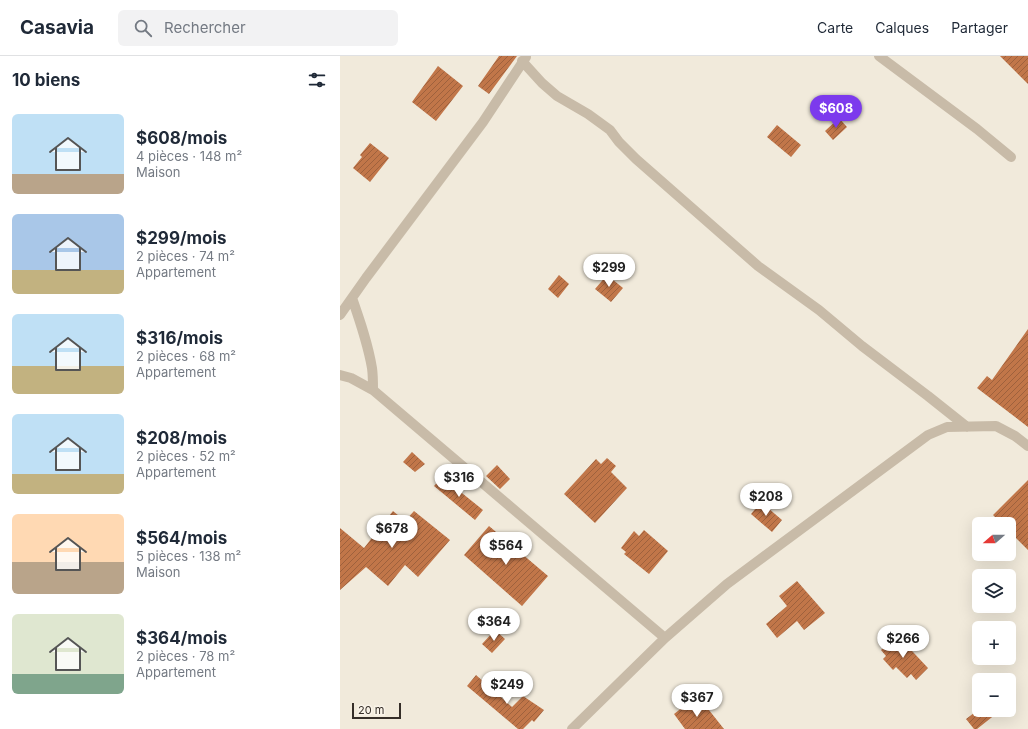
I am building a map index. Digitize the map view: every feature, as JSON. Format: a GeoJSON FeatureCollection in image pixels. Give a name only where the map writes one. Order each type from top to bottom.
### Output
{"type":"FeatureCollection","features":[{"type":"Feature","properties":{"kind":"street"},"geometry":{"type":"LineString","coordinates":[[879,56],[977,129],[1011,157]]}},
{"type":"Feature","properties":{"kind":"street"},"geometry":{"type":"LineString","coordinates":[[340,315],[482,122],[524,59],[542,83],[557,96],[588,114],[610,130],[619,142],[636,159],[758,266],[819,310],[862,346],[967,427]]}},
{"type":"Feature","properties":{"kind":"street"},"geometry":{"type":"LineString","coordinates":[[352,298],[361,322],[372,368],[374,390]]}},
{"type":"Feature","properties":{"kind":"street"},"geometry":{"type":"LineString","coordinates":[[340,375],[350,378],[374,390],[665,638]]}},
{"type":"Feature","properties":{"kind":"street"},"geometry":{"type":"LineString","coordinates":[[572,729],[665,638],[727,584],[928,435],[947,428],[996,426],[1015,436],[1028,446]]}},
{"type":"Feature","properties":{"kind":"building"},"geometry":{"type":"Polygon","coordinates":[[[499,56],[517,56],[489,94],[478,86],[499,56]]]}},
{"type":"Feature","properties":{"kind":"building"},"geometry":{"type":"Polygon","coordinates":[[[1000,56],[1028,56],[1028,84],[1000,56]]]}},
{"type":"Feature","properties":{"kind":"building"},"geometry":{"type":"Polygon","coordinates":[[[438,66],[463,86],[436,121],[412,102],[438,66]]]}},
{"type":"Feature","properties":{"kind":"building"},"geometry":{"type":"Polygon","coordinates":[[[839,118],[847,127],[833,140],[825,131],[839,118]]]}},
{"type":"Feature","properties":{"kind":"building"},"geometry":{"type":"Polygon","coordinates":[[[777,125],[801,145],[791,157],[767,137],[777,125]]]}},
{"type":"Feature","properties":{"kind":"building"},"geometry":{"type":"Polygon","coordinates":[[[370,143],[389,158],[370,182],[353,168],[362,157],[360,155],[370,143]]]}},
{"type":"Feature","properties":{"kind":"building"},"geometry":{"type":"Polygon","coordinates":[[[559,275],[569,284],[558,298],[548,289],[559,275]]]}},
{"type":"Feature","properties":{"kind":"building"},"geometry":{"type":"Polygon","coordinates":[[[607,275],[623,288],[611,302],[595,289],[607,275]]]}},
{"type":"Feature","properties":{"kind":"building"},"geometry":{"type":"Polygon","coordinates":[[[1028,329],[1028,427],[977,388],[987,376],[992,380],[1028,329]]]}},
{"type":"Feature","properties":{"kind":"building"},"geometry":{"type":"Polygon","coordinates":[[[412,452],[425,464],[415,472],[403,462],[412,452]]]}},
{"type":"Feature","properties":{"kind":"building"},"geometry":{"type":"Polygon","coordinates":[[[607,458],[616,466],[611,472],[627,488],[595,523],[564,494],[596,459],[601,464],[607,458]]]}},
{"type":"Feature","properties":{"kind":"building"},"geometry":{"type":"Polygon","coordinates":[[[497,465],[510,479],[500,489],[486,476],[497,465]]]}},
{"type":"Feature","properties":{"kind":"building"},"geometry":{"type":"Polygon","coordinates":[[[442,477],[483,510],[475,520],[434,486],[442,477]]]}},
{"type":"Feature","properties":{"kind":"building"},"geometry":{"type":"Polygon","coordinates":[[[1028,480],[1028,550],[1016,538],[1016,517],[995,517],[993,515],[1028,480]]]}},
{"type":"Feature","properties":{"kind":"building"},"geometry":{"type":"Polygon","coordinates":[[[761,502],[782,520],[772,532],[751,514],[761,502]]]}},
{"type":"Feature","properties":{"kind":"building"},"geometry":{"type":"Polygon","coordinates":[[[393,511],[405,521],[414,511],[450,540],[418,577],[405,565],[388,586],[366,567],[340,590],[340,528],[364,548],[393,511]]]}},
{"type":"Feature","properties":{"kind":"building"},"geometry":{"type":"Polygon","coordinates":[[[489,526],[548,576],[522,606],[464,555],[489,526]]]}},
{"type":"Feature","properties":{"kind":"building"},"geometry":{"type":"Polygon","coordinates":[[[644,530],[668,551],[649,574],[624,554],[626,552],[621,548],[634,531],[639,536],[644,530]]]}},
{"type":"Feature","properties":{"kind":"building"},"geometry":{"type":"Polygon","coordinates":[[[797,581],[825,613],[804,630],[797,621],[777,638],[766,624],[787,606],[779,596],[797,581]]]}},
{"type":"Feature","properties":{"kind":"building"},"geometry":{"type":"Polygon","coordinates":[[[495,630],[505,639],[492,653],[482,644],[495,630]]]}},
{"type":"Feature","properties":{"kind":"building"},"geometry":{"type":"Polygon","coordinates":[[[897,635],[928,668],[916,680],[911,674],[907,678],[896,667],[893,670],[883,659],[886,656],[881,650],[897,635]]]}},
{"type":"Feature","properties":{"kind":"building"},"geometry":{"type":"Polygon","coordinates":[[[476,675],[512,707],[523,696],[544,710],[534,722],[532,720],[523,729],[518,729],[467,686],[476,675]]]}},
{"type":"Feature","properties":{"kind":"building"},"geometry":{"type":"Polygon","coordinates":[[[701,700],[724,729],[685,729],[674,714],[688,703],[691,708],[701,700]]]}},
{"type":"Feature","properties":{"kind":"building"},"geometry":{"type":"Polygon","coordinates":[[[972,714],[972,717],[992,717],[977,729],[974,729],[966,719],[972,714]]]}}]}
